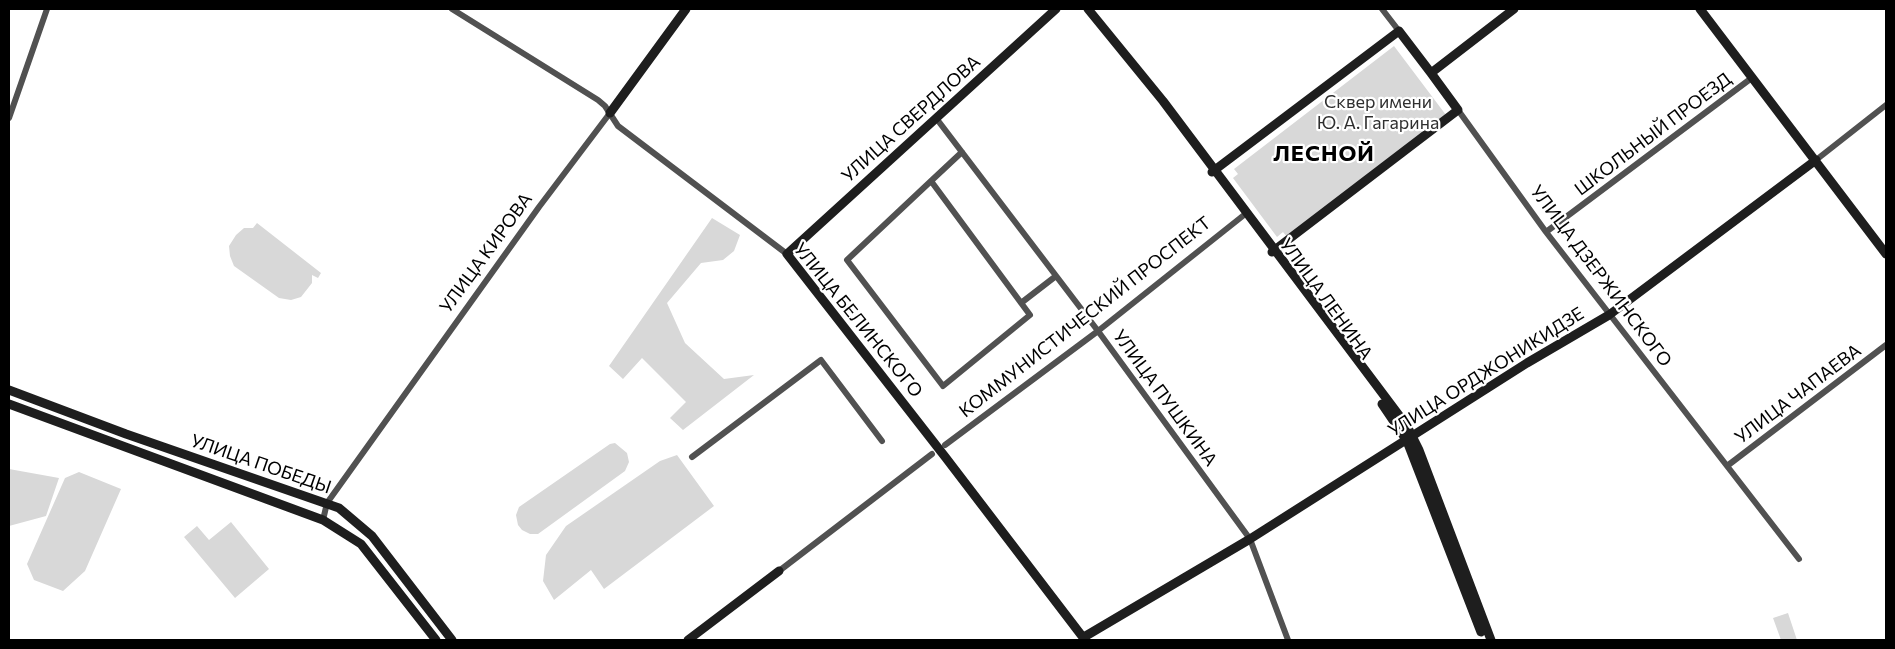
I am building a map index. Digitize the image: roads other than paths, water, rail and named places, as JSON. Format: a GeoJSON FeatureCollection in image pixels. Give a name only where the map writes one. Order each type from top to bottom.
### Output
{"type":"FeatureCollection","features":[{"type":"Feature","properties":{"kind":"street"},"geometry":{"type":"LineString","coordinates":[[9,118],[47,9]]}},
{"type":"Feature","properties":{"kind":"street","name":"УЛИЦА БЕЛИНСКОГО"},"geometry":{"type":"LineString","coordinates":[[452,9],[598,100],[605,106],[618,126],[787,254],[1084,639]]}},
{"type":"Feature","properties":{"kind":"street","name":"УЛИЦА КИРОВА"},"geometry":{"type":"LineString","coordinates":[[323,520],[327,503],[539,206],[686,9]]}},
{"type":"Feature","properties":{"kind":"street","name":"УЛИЦА СВЕРДЛОВА"},"geometry":{"type":"LineString","coordinates":[[787,254],[1056,9]]}},
{"type":"Feature","properties":{"kind":"street","name":"УЛИЦА ЛЕНИНА"},"geometry":{"type":"LineString","coordinates":[[1084,9],[1162,102],[1214,171],[1244,215],[1273,250],[1410,439],[1451,546],[1484,640]]}},
{"type":"Feature","properties":{"kind":"street"},"geometry":{"type":"LineString","coordinates":[[1088,9],[1162,102]]}},
{"type":"Feature","properties":{"kind":"street","name":"УЛИЦА ДЗЕРЖИНСКОГО"},"geometry":{"type":"LineString","coordinates":[[1382,9],[1431,73],[1546,232],[1798,559]]}},
{"type":"Feature","properties":{"kind":"street"},"geometry":{"type":"LineString","coordinates":[[1431,73],[1514,9]]}},
{"type":"Feature","properties":{"kind":"street"},"geometry":{"type":"LineString","coordinates":[[1700,9],[1886,254]]}},
{"type":"Feature","properties":{"kind":"street"},"geometry":{"type":"LineString","coordinates":[[1399,31],[1214,171],[1273,250],[1458,110]]}},
{"type":"Feature","properties":{"kind":"street","name":"ШКОЛЬНЫЙ ПРОЕЗД"},"geometry":{"type":"LineString","coordinates":[[1546,232],[1753,77]]}},
{"type":"Feature","properties":{"kind":"street","name":"УЛИЦА ОРДЖОНИКИДЗЕ"},"geometry":{"type":"LineString","coordinates":[[1084,639],[1250,539],[1527,363],[1609,314],[1816,160],[1886,105]]}},
{"type":"Feature","properties":{"kind":"street","name":"УЛИЦА ПУШКИНА"},"geometry":{"type":"LineString","coordinates":[[936,118],[1098,331],[1250,539],[1288,640]]}},
{"type":"Feature","properties":{"kind":"street"},"geometry":{"type":"LineString","coordinates":[[930,182],[1030,315],[943,386],[847,260],[930,182],[962,152]]}},
{"type":"Feature","properties":{"kind":"street","name":"КОММУНИСТИЧЕСКИЙ ПРОСПЕКТ"},"geometry":{"type":"LineString","coordinates":[[945,445],[1098,331],[1244,215]]}},
{"type":"Feature","properties":{"kind":"street"},"geometry":{"type":"LineString","coordinates":[[1021,303],[1056,276]]}},
{"type":"Feature","properties":{"kind":"street","name":"УЛИЦА ЧАПАЕВА"},"geometry":{"type":"LineString","coordinates":[[1727,466],[1886,345]]}},
{"type":"Feature","properties":{"kind":"street"},"geometry":{"type":"LineString","coordinates":[[692,457],[821,360],[882,441]]}},
{"type":"Feature","properties":{"kind":"street","name":"УЛИЦА ПОБЕДЫ"},"geometry":{"type":"LineString","coordinates":[[9,390],[113,430],[339,508],[372,536],[452,640]]}},
{"type":"Feature","properties":{"kind":"street","name":"УЛИЦА ПОБЕДЫ"},"geometry":{"type":"LineString","coordinates":[[9,404],[323,520],[361,544],[436,640]]}},
{"type":"Feature","properties":{"kind":"street"},"geometry":{"type":"LineString","coordinates":[[688,640],[932,454]]}},
{"type":"Feature","properties":{"kind":"street"},"geometry":{"type":"LineString","coordinates":[[1451,546],[1490,640]]}},
{"type":"Feature","properties":{"kind":"district","name":"ЛЕСНОЙ"},"geometry":{"type":"Point","coordinates":[1324,154]}},
{"type":"Feature","properties":{"kind":"park label","name":"Сквер имени Ю. А. Гагарина"},"geometry":{"type":"Point","coordinates":[1378,112]}}]}
